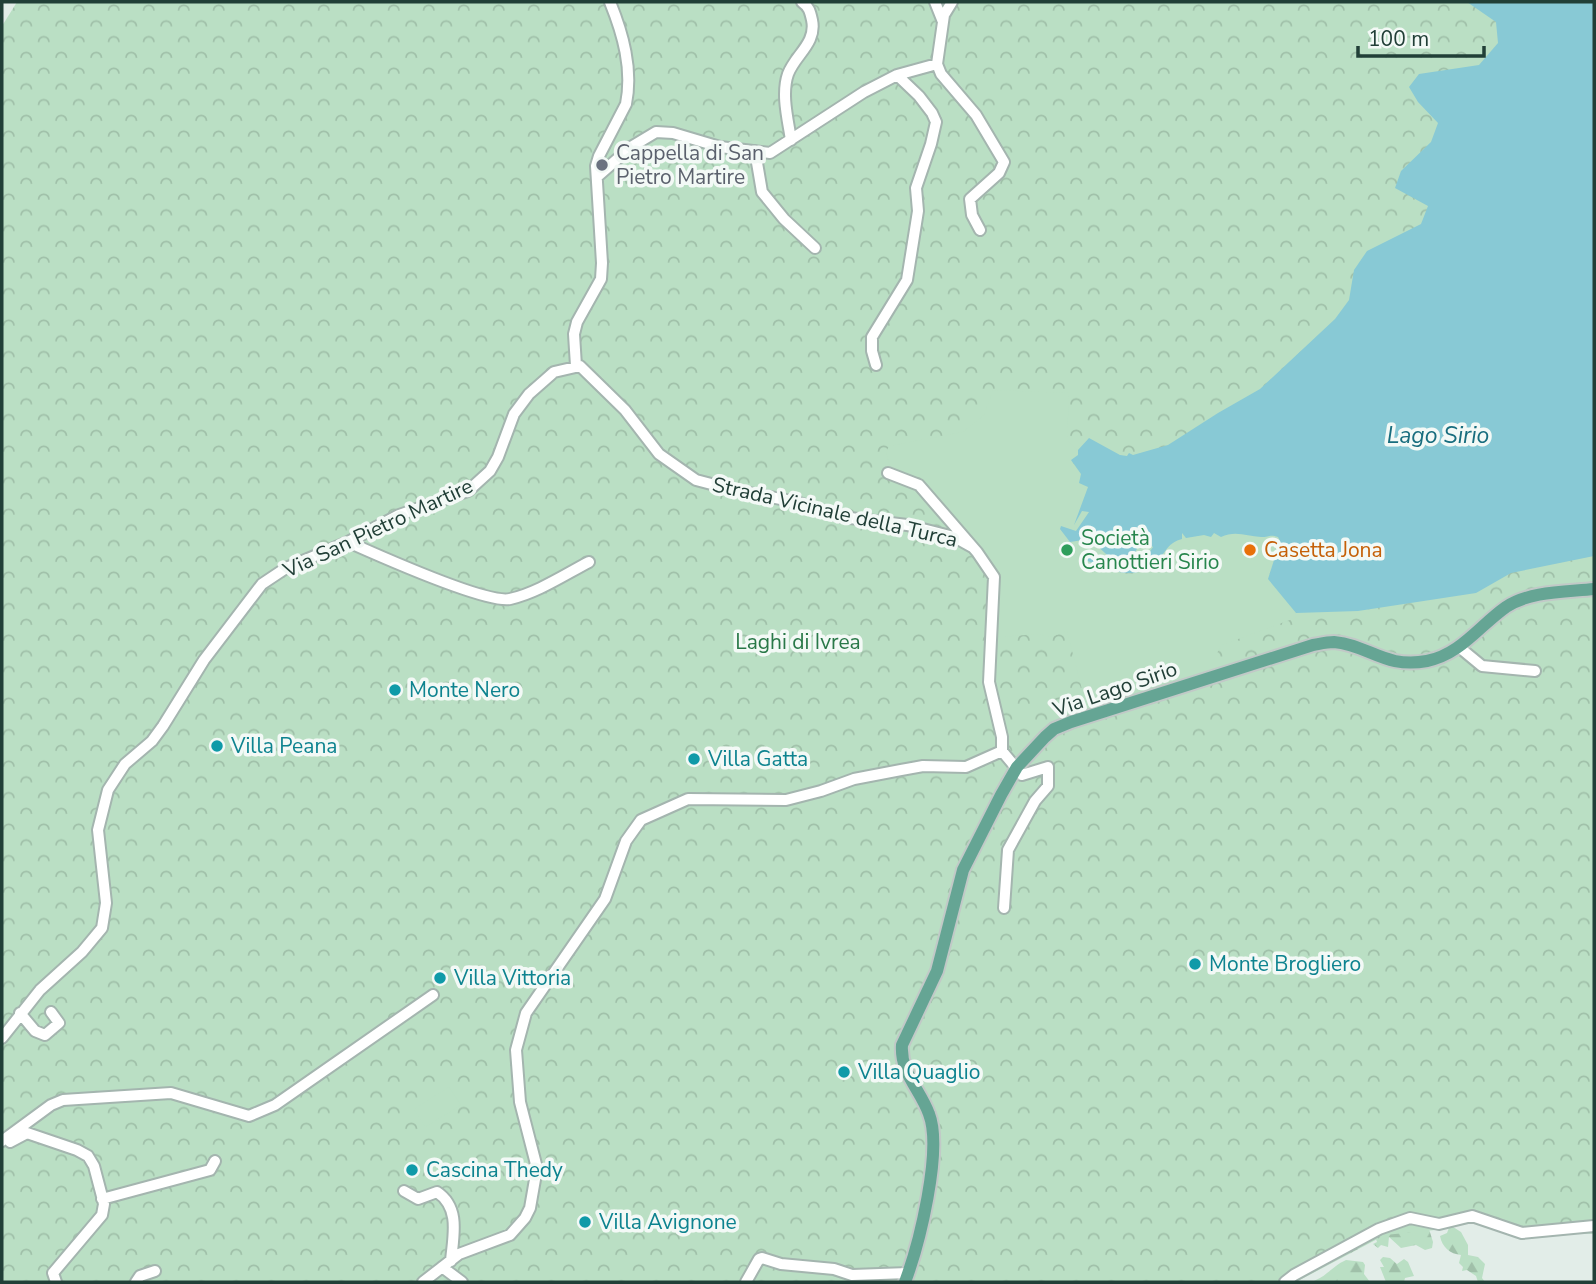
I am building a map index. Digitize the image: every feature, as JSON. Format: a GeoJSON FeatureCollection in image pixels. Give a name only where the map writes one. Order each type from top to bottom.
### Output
{"type":"FeatureCollection","features":[{"type":"Feature","properties":{"kind":"main road","name":"Via Lago Sirio"},"geometry":{"type":"LineString","coordinates":[[909,1271],[932,1171],[934,1135],[925,1103],[903,1066],[902,1045],[937,971],[963,870],[1017,767],[1045,737],[1063,725],[1313,645],[1334,642],[1393,662],[1427,661],[1459,647],[1507,606],[1535,596],[1594,589]]}},
{"type":"Feature","properties":{"kind":"street"},"geometry":{"type":"LineString","coordinates":[[576,366],[574,334],[577,322],[601,279],[597,159],[626,104],[628,95],[628,62],[610,2]]}},
{"type":"Feature","properties":{"kind":"street"},"geometry":{"type":"LineString","coordinates":[[791,140],[785,90],[789,73],[814,29],[809,7],[802,2]]}},
{"type":"Feature","properties":{"kind":"street"},"geometry":{"type":"LineString","coordinates":[[935,2],[943,22]]}},
{"type":"Feature","properties":{"kind":"street"},"geometry":{"type":"LineString","coordinates":[[952,2],[944,15],[937,64],[946,80],[976,115],[1004,162],[999,173],[970,199],[972,215],[980,230]]}},
{"type":"Feature","properties":{"kind":"street"},"geometry":{"type":"LineString","coordinates":[[598,176],[631,147],[656,132],[673,132],[720,147],[770,153],[846,102],[897,75],[937,64]]}},
{"type":"Feature","properties":{"kind":"street"},"geometry":{"type":"LineString","coordinates":[[876,365],[872,337],[907,280],[918,211],[916,188],[936,122],[919,96],[897,75]]}},
{"type":"Feature","properties":{"kind":"street"},"geometry":{"type":"LineString","coordinates":[[755,151],[762,192],[784,219],[815,248]]}},
{"type":"Feature","properties":{"kind":"street","name":"Via San Pietro Martire"},"geometry":{"type":"LineString","coordinates":[[2,1038],[40,990],[82,952],[102,928],[106,903],[98,830],[102,807],[116,776],[125,764],[152,741],[204,660],[262,584],[293,564],[348,542],[399,514],[468,491],[490,471],[514,414],[529,394],[554,372],[576,366]]}},
{"type":"Feature","properties":{"kind":"street","name":"Strada Vicinale della Turca"},"geometry":{"type":"LineString","coordinates":[[576,366],[592,376],[625,410],[659,454],[696,480],[796,502],[842,517],[907,525],[954,537],[972,547]]}},
{"type":"Feature","properties":{"kind":"street"},"geometry":{"type":"LineString","coordinates":[[888,473],[919,485],[972,547],[995,580],[989,682],[1002,737],[1002,751],[1022,775],[1048,767],[1048,786],[1035,801],[1008,850],[1003,908]]}},
{"type":"Feature","properties":{"kind":"street"},"geometry":{"type":"LineString","coordinates":[[348,542],[443,582],[509,600],[589,562]]}},
{"type":"Feature","properties":{"kind":"street"},"geometry":{"type":"LineString","coordinates":[[1459,647],[1482,666],[1535,671]]}},
{"type":"Feature","properties":{"kind":"street"},"geometry":{"type":"LineString","coordinates":[[424,1282],[460,1254],[510,1235],[530,1208],[537,1168],[520,1102],[516,1050],[526,1013],[605,899],[626,841],[641,820],[688,799],[786,800],[853,779],[901,769],[923,766],[966,767],[1002,751]]}},
{"type":"Feature","properties":{"kind":"street"},"geometry":{"type":"LineString","coordinates":[[2,1141],[51,1105],[63,1100],[171,1093],[239,1115],[253,1116],[275,1105],[433,995]]}},
{"type":"Feature","properties":{"kind":"street"},"geometry":{"type":"LineString","coordinates":[[20,1013],[35,1031],[45,1035],[59,1023],[51,1012]]}},
{"type":"Feature","properties":{"kind":"street"},"geometry":{"type":"LineString","coordinates":[[2,1147],[27,1133],[77,1150],[91,1160],[104,1204],[101,1219],[53,1273],[56,1282]]}},
{"type":"Feature","properties":{"kind":"street"},"geometry":{"type":"LineString","coordinates":[[102,1199],[210,1170],[215,1161]]}},
{"type":"Feature","properties":{"kind":"street"},"geometry":{"type":"LineString","coordinates":[[404,1191],[416,1199],[437,1192],[448,1203],[455,1224],[447,1264]]}},
{"type":"Feature","properties":{"kind":"street"},"geometry":{"type":"LineString","coordinates":[[1285,1282],[1405,1218],[1439,1224],[1472,1216],[1522,1233],[1594,1226]]}},
{"type":"Feature","properties":{"kind":"street"},"geometry":{"type":"LineString","coordinates":[[746,1282],[762,1258],[781,1264],[834,1269],[852,1275],[909,1271]]}},
{"type":"Feature","properties":{"kind":"street"},"geometry":{"type":"LineString","coordinates":[[447,1264],[462,1282]]}},
{"type":"Feature","properties":{"kind":"street"},"geometry":{"type":"LineString","coordinates":[[136,1282],[140,1276],[155,1271]]}},
{"type":"Feature","properties":{"kind":"green space","name":"Laghi di Ivrea"},"geometry":{"type":"Polygon","coordinates":[[[17,2],[1594,2],[1594,1234],[1564,1232],[1529,1239],[1469,1222],[1435,1230],[1385,1235],[1296,1282],[2,1282],[2,26],[17,2]]]}},
{"type":"Feature","properties":{"kind":"green space","name":"Società Canottieri Sirio"},"geometry":{"type":"Polygon","coordinates":[[[993,390],[1069,393],[1067,440],[1079,452],[1071,460],[1089,486],[1078,520],[1083,511],[1088,510],[1137,542],[1147,542],[1153,548],[1137,563],[1124,567],[1109,566],[1087,553],[1080,554],[1127,574],[1137,573],[1152,565],[1167,548],[1182,539],[1181,533],[1184,532],[1186,538],[1204,535],[1211,537],[1214,533],[1275,536],[1280,541],[1268,579],[1298,617],[1222,645],[1217,653],[1217,667],[1220,669],[1088,713],[1067,631],[1051,637],[1038,634],[996,635],[1000,568],[996,568],[970,536],[920,484],[921,478],[890,467],[886,452],[889,446],[963,432],[984,415],[993,390]]]}},
{"type":"Feature","properties":{"kind":"green space"},"geometry":{"type":"Polygon","coordinates":[[[449,1087],[461,1105],[425,1127],[414,1109],[449,1087]]]}},
{"type":"Feature","properties":{"kind":"green space"},"geometry":{"type":"Polygon","coordinates":[[[1404,1219],[1429,1229],[1432,1248],[1425,1250],[1416,1245],[1401,1248],[1389,1237],[1388,1247],[1381,1245],[1378,1248],[1373,1244],[1404,1219]]]}},
{"type":"Feature","properties":{"kind":"green space"},"geometry":{"type":"Polygon","coordinates":[[[1450,1225],[1461,1232],[1468,1245],[1468,1255],[1478,1257],[1485,1264],[1482,1278],[1485,1282],[1478,1282],[1476,1276],[1467,1270],[1462,1271],[1463,1267],[1459,1263],[1461,1255],[1445,1247],[1440,1236],[1447,1233],[1450,1225]]]}},
{"type":"Feature","properties":{"kind":"green space"},"geometry":{"type":"Polygon","coordinates":[[[1383,1257],[1390,1258],[1397,1264],[1404,1259],[1414,1276],[1405,1278],[1404,1282],[1386,1282],[1380,1267],[1384,1267],[1380,1260],[1383,1257]]]}},
{"type":"Feature","properties":{"kind":"green space"},"geometry":{"type":"Polygon","coordinates":[[[1346,1260],[1363,1262],[1364,1274],[1370,1282],[1312,1282],[1324,1276],[1346,1260]]]}},
{"type":"Feature","properties":{"kind":"water","name":"Lago Sirio"},"geometry":{"type":"Polygon","coordinates":[[[1467,2],[1594,2],[1594,556],[1511,573],[1476,593],[1358,611],[1296,613],[1268,579],[1280,541],[1275,536],[1236,534],[1221,537],[1214,533],[1211,537],[1204,535],[1186,538],[1182,533],[1182,539],[1171,544],[1150,567],[1132,573],[1113,570],[1083,559],[1080,555],[1087,553],[1114,566],[1130,567],[1145,558],[1153,547],[1147,542],[1139,541],[1130,562],[1116,560],[1089,539],[1070,542],[1060,529],[1061,526],[1076,531],[1089,512],[1082,511],[1074,525],[1088,487],[1079,483],[1081,474],[1071,460],[1078,455],[1078,450],[1089,438],[1127,456],[1129,453],[1133,455],[1168,445],[1260,389],[1335,319],[1349,300],[1354,270],[1367,251],[1421,224],[1428,206],[1395,188],[1401,171],[1431,142],[1438,123],[1418,102],[1409,87],[1419,74],[1479,65],[1498,43],[1496,22],[1467,2]]]}},
{"type":"Feature","properties":{"kind":"place","name":"Cappella di San Pietro Martire"},"geometry":{"type":"Point","coordinates":[602,165]}},
{"type":"Feature","properties":{"kind":"place","name":"Società Canottieri Sirio"},"geometry":{"type":"Point","coordinates":[1067,550]}},
{"type":"Feature","properties":{"kind":"place","name":"Casetta Jona"},"geometry":{"type":"Point","coordinates":[1250,550]}},
{"type":"Feature","properties":{"kind":"place","name":"Monte Nero"},"geometry":{"type":"Point","coordinates":[395,690]}},
{"type":"Feature","properties":{"kind":"place","name":"Villa Peana"},"geometry":{"type":"Point","coordinates":[217,746]}},
{"type":"Feature","properties":{"kind":"place","name":"Villa Gatta"},"geometry":{"type":"Point","coordinates":[694,759]}},
{"type":"Feature","properties":{"kind":"place","name":"Monte Brogliero"},"geometry":{"type":"Point","coordinates":[1195,964]}},
{"type":"Feature","properties":{"kind":"place","name":"Villa Vittoria"},"geometry":{"type":"Point","coordinates":[440,978]}},
{"type":"Feature","properties":{"kind":"place","name":"Villa Quaglio"},"geometry":{"type":"Point","coordinates":[844,1072]}},
{"type":"Feature","properties":{"kind":"place","name":"Cascina Thedy"},"geometry":{"type":"Point","coordinates":[412,1170]}},
{"type":"Feature","properties":{"kind":"place","name":"Villa Avignone"},"geometry":{"type":"Point","coordinates":[585,1222]}}]}
